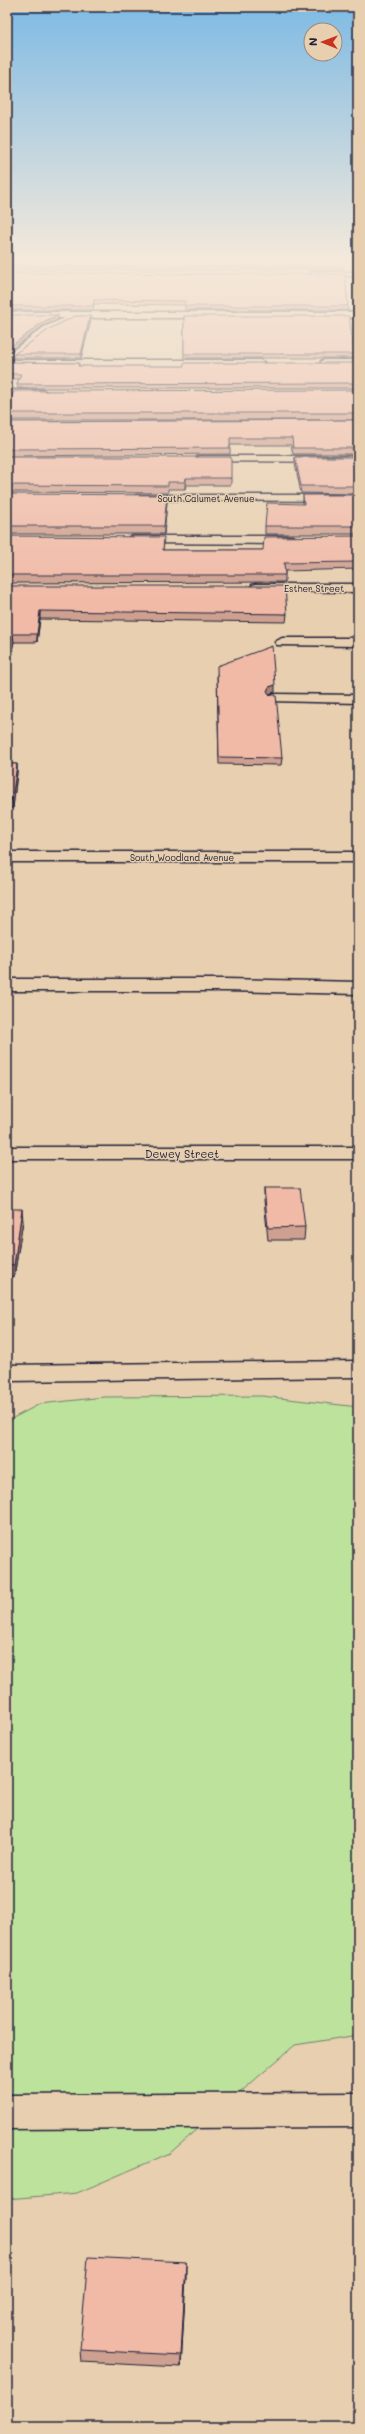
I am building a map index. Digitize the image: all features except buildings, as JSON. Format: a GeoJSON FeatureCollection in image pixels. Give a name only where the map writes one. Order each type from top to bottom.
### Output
{"type":"FeatureCollection","features":[{"type":"Feature","properties":{"kind":"street"},"geometry":{"type":"LineString","coordinates":[[7,393],[54,393]]}},
{"type":"Feature","properties":{"kind":"street"},"geometry":{"type":"LineString","coordinates":[[190,459],[358,459]]}},
{"type":"Feature","properties":{"kind":"street","name":"South Calumet Avenue"},"geometry":{"type":"LineString","coordinates":[[127,498],[358,498]]}},
{"type":"Feature","properties":{"kind":"street"},"geometry":{"type":"LineString","coordinates":[[119,540],[302,540]]}},
{"type":"Feature","properties":{"kind":"street","name":"Esther Street"},"geometry":{"type":"LineString","coordinates":[[246,588],[358,588]]}},
{"type":"Feature","properties":{"kind":"street"},"geometry":{"type":"LineString","coordinates":[[282,642],[358,642]]}},
{"type":"Feature","properties":{"kind":"street"},"geometry":{"type":"LineString","coordinates":[[275,698],[358,699]]}},
{"type":"Feature","properties":{"kind":"street","name":"South Woodland Avenue"},"geometry":{"type":"LineString","coordinates":[[7,857],[358,858]]}},
{"type":"Feature","properties":{"kind":"street"},"geometry":{"type":"LineString","coordinates":[[7,985],[224,985],[358,988]]}},
{"type":"Feature","properties":{"kind":"street","name":"Dewey Street"},"geometry":{"type":"LineString","coordinates":[[7,1153],[358,1153]]}},
{"type":"Feature","properties":{"kind":"street"},"geometry":{"type":"LineString","coordinates":[[7,1373],[358,1369]]}},
{"type":"Feature","properties":{"kind":"street"},"geometry":{"type":"LineString","coordinates":[[7,2112],[358,2110]]}},
{"type":"Feature","properties":{"kind":"green space"},"geometry":{"type":"Polygon","coordinates":[[[262,1396],[358,1407],[358,2035],[295,2045],[170,2153],[77,2193],[7,2199],[7,1425],[13,1418],[40,1404],[104,1397],[262,1396]]]}}]}
